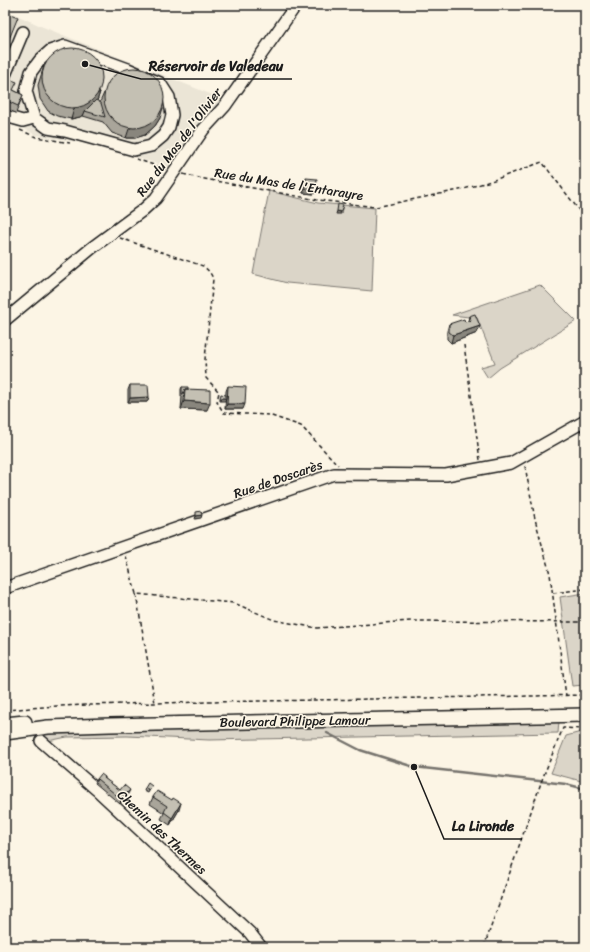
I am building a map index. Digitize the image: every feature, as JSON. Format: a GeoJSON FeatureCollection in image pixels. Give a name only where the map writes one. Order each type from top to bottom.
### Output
{"type":"FeatureCollection","features":[{"type":"Feature","properties":{"kind":"main road","name":"Boulevard Philippe Lamour"},"geometry":{"type":"LineString","coordinates":[[5,724],[46,719],[585,707]]}},
{"type":"Feature","properties":{"kind":"main road","name":"Boulevard Philippe Lamour"},"geometry":{"type":"LineString","coordinates":[[5,733],[48,727],[102,725],[585,715]]}},
{"type":"Feature","properties":{"kind":"street","name":"Rue du Mas de l'Olivier"},"geometry":{"type":"LineString","coordinates":[[5,320],[156,198],[203,130],[225,106],[296,5]]}},
{"type":"Feature","properties":{"kind":"street"},"geometry":{"type":"LineString","coordinates":[[5,75],[23,32]]}},
{"type":"Feature","properties":{"kind":"street"},"geometry":{"type":"LineString","coordinates":[[5,116],[22,121],[34,118],[48,128],[66,131],[134,150],[151,146],[163,136],[169,127],[172,116],[169,97],[160,83],[128,69],[65,46],[50,51],[40,60],[31,72],[26,91],[34,118]]}},
{"type":"Feature","properties":{"kind":"street","name":"Rue de Doscarès"},"geometry":{"type":"LineString","coordinates":[[5,588],[334,474],[446,475],[511,463],[585,420]]}},
{"type":"Feature","properties":{"kind":"street","name":"Chemin des Thermes"},"geometry":{"type":"LineString","coordinates":[[41,741],[97,790],[250,933],[260,947]]}},
{"type":"Feature","properties":{"kind":"path","name":"Rue du Mas de l'Entarayre"},"geometry":{"type":"LineString","coordinates":[[174,172],[318,200],[376,207],[464,189],[494,180],[542,162],[585,218]]}},
{"type":"Feature","properties":{"kind":"path"},"geometry":{"type":"LineString","coordinates":[[110,236],[203,266],[208,270],[213,279],[205,359],[206,378],[219,392],[217,402],[224,413],[269,415],[301,426],[346,474]]}},
{"type":"Feature","properties":{"kind":"path"},"geometry":{"type":"LineString","coordinates":[[464,345],[481,464]]}},
{"type":"Feature","properties":{"kind":"path"},"geometry":{"type":"LineString","coordinates":[[521,457],[526,467],[535,519],[550,574],[566,696]]}},
{"type":"Feature","properties":{"kind":"path"},"geometry":{"type":"LineString","coordinates":[[126,556],[136,594],[155,703]]}},
{"type":"Feature","properties":{"kind":"path"},"geometry":{"type":"LineString","coordinates":[[552,593],[585,589]]}},
{"type":"Feature","properties":{"kind":"path"},"geometry":{"type":"LineString","coordinates":[[136,594],[234,603],[274,620],[317,628],[411,621],[585,622]]}},
{"type":"Feature","properties":{"kind":"path"},"geometry":{"type":"LineString","coordinates":[[5,710],[57,706],[155,703],[585,695]]}},
{"type":"Feature","properties":{"kind":"path"},"geometry":{"type":"LineString","coordinates":[[484,947],[543,777],[563,728],[585,728]]}},
{"type":"Feature","properties":{"kind":"shaded area"},"geometry":{"type":"Polygon","coordinates":[[[5,10],[43,27],[225,100],[172,168],[90,144],[36,135],[21,127],[5,123],[5,10]]]}},
{"type":"Feature","properties":{"kind":"shaded area"},"geometry":{"type":"Polygon","coordinates":[[[269,191],[318,203],[375,208],[372,291],[287,283],[253,274],[269,191]]]}},
{"type":"Feature","properties":{"kind":"shaded area"},"geometry":{"type":"Polygon","coordinates":[[[540,285],[576,321],[500,368],[488,378],[481,367],[495,363],[477,318],[452,315],[540,285]]]}},
{"type":"Feature","properties":{"kind":"shaded area"},"geometry":{"type":"Polygon","coordinates":[[[585,593],[585,685],[572,686],[560,597],[585,593]]]}},
{"type":"Feature","properties":{"kind":"shaded area"},"geometry":{"type":"Polygon","coordinates":[[[559,721],[558,733],[209,740],[127,736],[67,737],[48,741],[38,734],[52,732],[559,721]]]}},
{"type":"Feature","properties":{"kind":"shaded area"},"geometry":{"type":"Polygon","coordinates":[[[581,732],[585,733],[585,782],[551,773],[566,736],[581,732]]]}},
{"type":"Feature","properties":{"kind":"building"},"geometry":{"type":"Polygon","coordinates":[[[5,12],[18,17],[5,49],[5,12]]]}},
{"type":"Feature","properties":{"kind":"building"},"geometry":{"type":"Polygon","coordinates":[[[66,48],[78,48],[89,53],[97,61],[102,72],[100,90],[89,103],[78,108],[66,108],[55,103],[47,95],[42,84],[42,72],[47,61],[55,53],[66,48]]]}},
{"type":"Feature","properties":{"kind":"building"},"geometry":{"type":"Polygon","coordinates":[[[128,68],[140,68],[151,73],[159,81],[164,92],[162,110],[151,123],[140,128],[128,128],[117,123],[109,115],[104,104],[104,92],[109,81],[117,73],[128,68]]]}},
{"type":"Feature","properties":{"kind":"building"},"geometry":{"type":"Polygon","coordinates":[[[9,79],[17,82],[13,90],[23,95],[18,106],[5,100],[5,89],[9,79]]]}},
{"type":"Feature","properties":{"kind":"building"},"geometry":{"type":"Polygon","coordinates":[[[96,100],[101,103],[105,117],[85,111],[96,100]]]}},
{"type":"Feature","properties":{"kind":"building"},"geometry":{"type":"Polygon","coordinates":[[[306,178],[317,179],[316,189],[305,188],[306,178]]]}},
{"type":"Feature","properties":{"kind":"building"},"geometry":{"type":"Polygon","coordinates":[[[338,204],[343,205],[341,212],[337,211],[338,204]]]}},
{"type":"Feature","properties":{"kind":"building"},"geometry":{"type":"Polygon","coordinates":[[[475,314],[480,326],[453,335],[449,332],[449,324],[464,319],[465,322],[471,320],[469,316],[475,314]]]}},
{"type":"Feature","properties":{"kind":"building"},"geometry":{"type":"Polygon","coordinates":[[[130,385],[148,385],[149,397],[130,398],[130,385]]]}},
{"type":"Feature","properties":{"kind":"building"},"geometry":{"type":"Polygon","coordinates":[[[228,386],[246,387],[245,404],[227,404],[228,386]]]}},
{"type":"Feature","properties":{"kind":"building"},"geometry":{"type":"Polygon","coordinates":[[[182,387],[188,387],[188,389],[185,389],[183,394],[182,394],[182,387]]]}},
{"type":"Feature","properties":{"kind":"building"},"geometry":{"type":"Polygon","coordinates":[[[185,389],[210,390],[210,403],[184,401],[185,389]]]}},
{"type":"Feature","properties":{"kind":"building"},"geometry":{"type":"Polygon","coordinates":[[[221,394],[226,395],[226,398],[220,398],[221,394]]]}},
{"type":"Feature","properties":{"kind":"building"},"geometry":{"type":"Polygon","coordinates":[[[201,511],[202,515],[196,516],[196,512],[201,511]]]}},
{"type":"Feature","properties":{"kind":"building"},"geometry":{"type":"Polygon","coordinates":[[[101,774],[120,790],[124,785],[130,790],[121,799],[97,779],[101,774]]]}},
{"type":"Feature","properties":{"kind":"building"},"geometry":{"type":"Polygon","coordinates":[[[148,783],[152,786],[149,791],[145,788],[148,783]]]}},
{"type":"Feature","properties":{"kind":"building"},"geometry":{"type":"Polygon","coordinates":[[[157,791],[172,800],[173,798],[181,803],[172,818],[164,812],[167,806],[153,797],[157,791]]]}},
{"type":"Feature","properties":{"kind":"waterway"},"geometry":{"type":"LineString","coordinates":[[327,733],[360,750],[414,767],[566,784],[585,789]]}},
{"type":"Feature","properties":{"kind":"place","name":"Réservoir de Valedeau"},"geometry":{"type":"Point","coordinates":[85,64]}},
{"type":"Feature","properties":{"kind":"place","name":"La Lironde"},"geometry":{"type":"Point","coordinates":[414,767]}}]}
